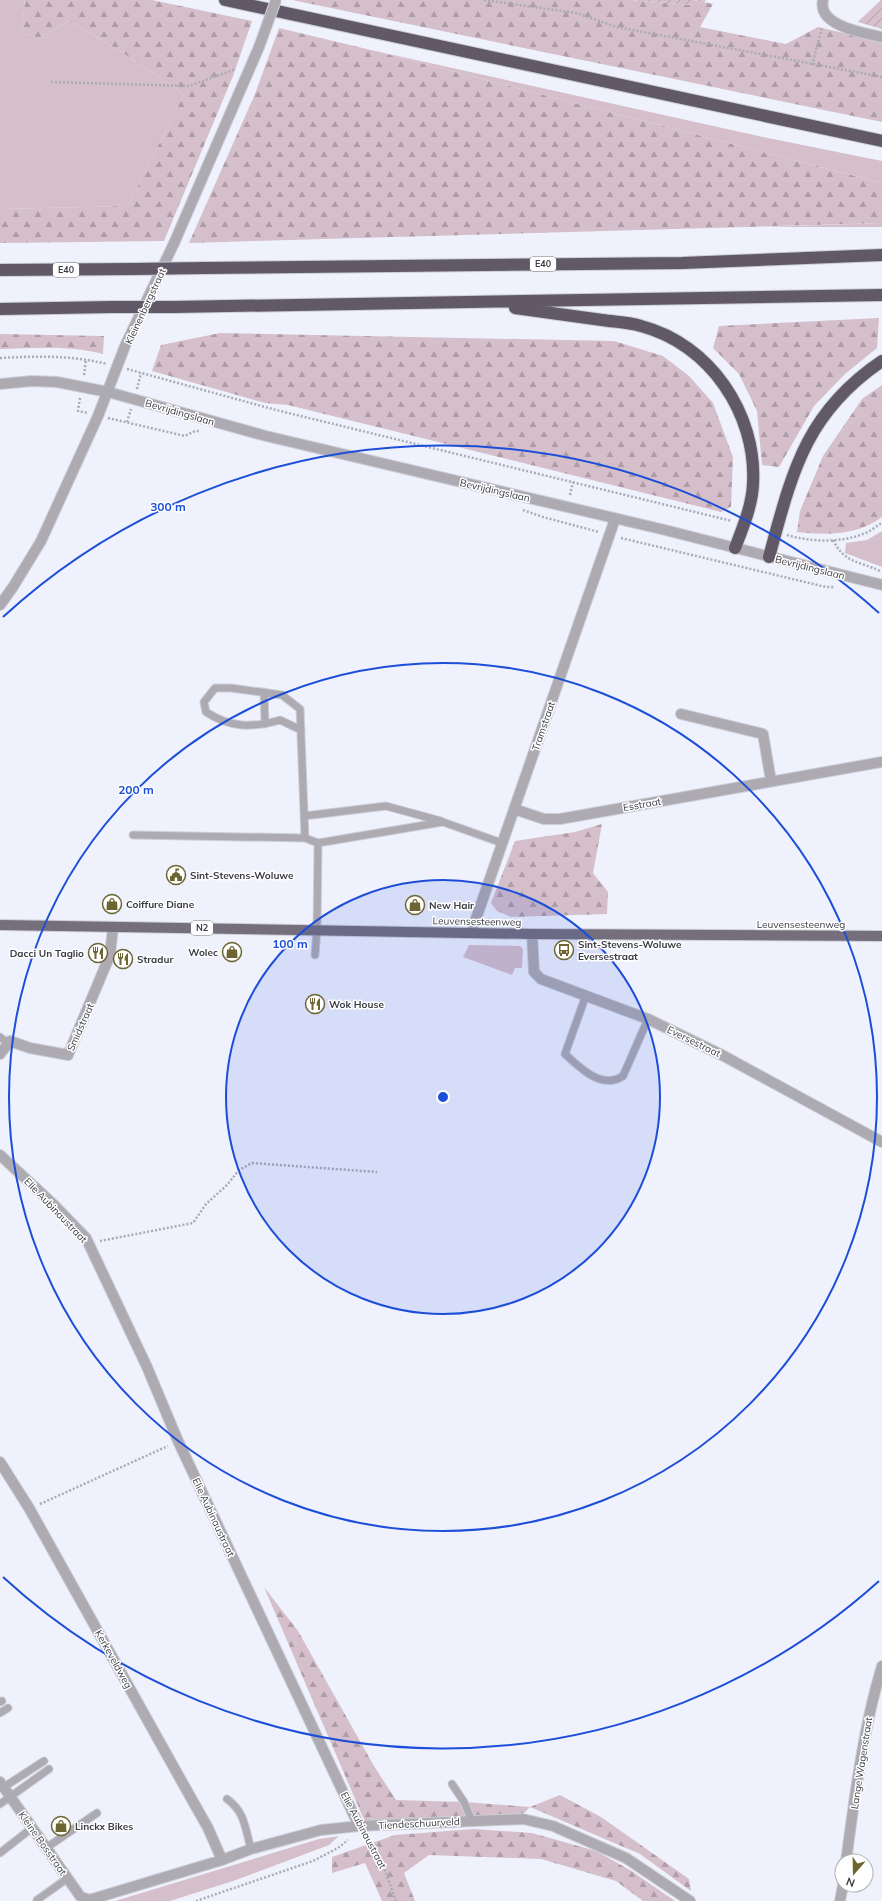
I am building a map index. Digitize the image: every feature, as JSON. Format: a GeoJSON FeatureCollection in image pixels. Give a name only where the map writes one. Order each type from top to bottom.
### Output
{"type":"FeatureCollection","features":[{"type":"Feature","properties":{"kind":"highway"},"geometry":{"type":"LineString","coordinates":[[225,0],[241,2],[882,141]]}},
{"type":"Feature","properties":{"kind":"highway","name":"E40"},"geometry":{"type":"LineString","coordinates":[[0,270],[682,263],[882,255]]}},
{"type":"Feature","properties":{"kind":"highway"},"geometry":{"type":"LineString","coordinates":[[0,309],[882,294]]}},
{"type":"Feature","properties":{"kind":"highway"},"geometry":{"type":"LineString","coordinates":[[478,302],[641,326],[663,334],[698,356],[727,388],[739,410],[747,433],[754,484],[751,504],[735,548]]}},
{"type":"Feature","properties":{"kind":"highway"},"geometry":{"type":"LineString","coordinates":[[769,557],[787,491],[796,465],[808,440],[825,413],[846,389],[882,361]]}},
{"type":"Feature","properties":{"kind":"main road","name":"Leuvensesteenweg"},"geometry":{"type":"LineString","coordinates":[[0,925],[532,934],[882,936]]}},
{"type":"Feature","properties":{"kind":"street","name":"Kleinenbergstraat"},"geometry":{"type":"LineString","coordinates":[[0,605],[13,588],[41,541],[108,392],[117,366],[178,234],[259,47],[276,0]]}},
{"type":"Feature","properties":{"kind":"street"},"geometry":{"type":"LineString","coordinates":[[823,0],[822,5],[825,15],[834,22],[858,32],[882,37]]}},
{"type":"Feature","properties":{"kind":"street","name":"Bevrijdingslaan"},"geometry":{"type":"LineString","coordinates":[[0,384],[32,381],[57,382],[108,392],[266,436],[735,548],[882,585]]}},
{"type":"Feature","properties":{"kind":"street","name":"Tramstraat"},"geometry":{"type":"LineString","coordinates":[[471,933],[615,519]]}},
{"type":"Feature","properties":{"kind":"street"},"geometry":{"type":"LineString","coordinates":[[681,714],[763,734],[771,780]]}},
{"type":"Feature","properties":{"kind":"street","name":"Esstraat"},"geometry":{"type":"LineString","coordinates":[[514,809],[544,819],[560,819],[771,780],[882,762]]}},
{"type":"Feature","properties":{"kind":"street","name":"Smidstraat"},"geometry":{"type":"LineString","coordinates":[[0,1054],[4,1040],[30,1048],[68,1055],[110,955],[112,927]]}},
{"type":"Feature","properties":{"kind":"street","name":"Eversestraat"},"geometry":{"type":"LineString","coordinates":[[532,934],[534,972],[540,979],[648,1019],[722,1055],[882,1142]]}},
{"type":"Feature","properties":{"kind":"street","name":"Elie Aubinaustraat"},"geometry":{"type":"LineString","coordinates":[[0,1155],[54,1205],[86,1238],[147,1367],[178,1441],[359,1826]]}},
{"type":"Feature","properties":{"kind":"street","name":"Kerkeveldweg"},"geometry":{"type":"LineString","coordinates":[[0,1462],[29,1508],[205,1822],[222,1860]]}},
{"type":"Feature","properties":{"kind":"street","name":"Lange Wagenstraat"},"geometry":{"type":"LineString","coordinates":[[847,1853],[872,1697],[882,1666]]}},
{"type":"Feature","properties":{"kind":"street","name":"Kleine Bosstraat"},"geometry":{"type":"LineString","coordinates":[[2,1785],[80,1896],[89,1900]]}},
{"type":"Feature","properties":{"kind":"street","name":"Tiendeschuurveld"},"geometry":{"type":"LineString","coordinates":[[89,1900],[222,1860],[251,1849],[321,1830],[359,1826],[523,1819],[552,1826],[626,1858],[690,1901]]}},
{"type":"Feature","properties":{"kind":"lane"},"geometry":{"type":"LineString","coordinates":[[301,730],[280,720],[250,726],[235,725],[218,720],[206,712],[204,702],[215,688],[231,688],[282,695],[300,709],[301,730],[305,838]]}},
{"type":"Feature","properties":{"kind":"lane"},"geometry":{"type":"LineString","coordinates":[[264,692],[265,724]]}},
{"type":"Feature","properties":{"kind":"lane"},"geometry":{"type":"LineString","coordinates":[[304,816],[386,806],[443,822],[502,843]]}},
{"type":"Feature","properties":{"kind":"lane"},"geometry":{"type":"LineString","coordinates":[[133,835],[305,838],[318,843],[443,822]]}},
{"type":"Feature","properties":{"kind":"lane"},"geometry":{"type":"LineString","coordinates":[[315,955],[317,930],[318,843]]}},
{"type":"Feature","properties":{"kind":"lane"},"geometry":{"type":"LineString","coordinates":[[586,995],[565,1054],[582,1071],[598,1079],[617,1081],[623,1076],[648,1019]]}},
{"type":"Feature","properties":{"kind":"lane"},"geometry":{"type":"LineString","coordinates":[[0,1713],[8,1708]]}},
{"type":"Feature","properties":{"kind":"lane"},"geometry":{"type":"LineString","coordinates":[[2,1785],[44,1761]]}},
{"type":"Feature","properties":{"kind":"lane"},"geometry":{"type":"LineString","coordinates":[[0,1804],[49,1769]]}},
{"type":"Feature","properties":{"kind":"lane"},"geometry":{"type":"LineString","coordinates":[[452,1784],[464,1802],[472,1821]]}},
{"type":"Feature","properties":{"kind":"lane"},"geometry":{"type":"LineString","coordinates":[[227,1799],[237,1806],[241,1812],[251,1849]]}},
{"type":"Feature","properties":{"kind":"lane"},"geometry":{"type":"LineString","coordinates":[[46,1848],[97,1813]]}},
{"type":"Feature","properties":{"kind":"lane"},"geometry":{"type":"LineString","coordinates":[[0,1853],[32,1828]]}},
{"type":"Feature","properties":{"kind":"lane"},"geometry":{"type":"LineString","coordinates":[[37,1900],[68,1878]]}},
{"type":"Feature","properties":{"kind":"path"},"geometry":{"type":"LineString","coordinates":[[484,0],[576,13],[617,27],[882,77]]}},
{"type":"Feature","properties":{"kind":"path"},"geometry":{"type":"LineString","coordinates":[[812,65],[825,15]]}},
{"type":"Feature","properties":{"kind":"path"},"geometry":{"type":"LineString","coordinates":[[51,82],[189,86],[241,68]]}},
{"type":"Feature","properties":{"kind":"path"},"geometry":{"type":"LineString","coordinates":[[0,358],[58,356],[85,358],[276,410],[732,521]]}},
{"type":"Feature","properties":{"kind":"path"},"geometry":{"type":"LineString","coordinates":[[135,424],[185,436],[195,430],[201,431]]}},
{"type":"Feature","properties":{"kind":"path"},"geometry":{"type":"LineString","coordinates":[[516,508],[542,517],[610,535],[826,586],[840,587]]}},
{"type":"Feature","properties":{"kind":"path"},"geometry":{"type":"LineString","coordinates":[[793,537],[811,540],[833,540],[864,534],[882,523]]}},
{"type":"Feature","properties":{"kind":"path"},"geometry":{"type":"LineString","coordinates":[[833,540],[843,555],[853,561],[882,572]]}},
{"type":"Feature","properties":{"kind":"path"},"geometry":{"type":"LineString","coordinates":[[89,1244],[193,1223],[206,1204],[227,1185],[239,1170],[252,1163],[377,1172]]}},
{"type":"Feature","properties":{"kind":"path"},"geometry":{"type":"LineString","coordinates":[[29,1508],[160,1450]]}},
{"type":"Feature","properties":{"kind":"path"},"geometry":{"type":"LineString","coordinates":[[196,1901],[314,1861],[351,1838],[359,1826]]}},
{"type":"Feature","properties":{"kind":"path","name":"Elie Aubinaustraat"},"geometry":{"type":"LineString","coordinates":[[359,1826],[370,1838],[382,1862],[396,1901]]}},
{"type":"Feature","properties":{"kind":"green space"},"geometry":{"type":"Polygon","coordinates":[[[0,0],[25,0],[22,33],[39,38],[69,21],[117,49],[184,94],[128,206],[0,209],[0,0]]]}},
{"type":"Feature","properties":{"kind":"green space"},"geometry":{"type":"Polygon","coordinates":[[[25,0],[152,0],[252,21],[233,76],[164,241],[0,243],[0,209],[128,206],[184,94],[117,49],[69,21],[39,38],[22,33],[25,0]]]}},
{"type":"Feature","properties":{"kind":"green space"},"geometry":{"type":"Polygon","coordinates":[[[292,0],[630,0],[693,5],[694,0],[713,4],[700,27],[786,44],[818,27],[882,42],[882,122],[292,0]]]}},
{"type":"Feature","properties":{"kind":"green space"},"geometry":{"type":"Polygon","coordinates":[[[630,0],[695,0],[693,5],[630,0]]]}},
{"type":"Feature","properties":{"kind":"green space"},"geometry":{"type":"Polygon","coordinates":[[[695,0],[706,0],[704,2],[695,0]]]}},
{"type":"Feature","properties":{"kind":"green space"},"geometry":{"type":"Polygon","coordinates":[[[881,0],[882,29],[858,22],[881,0]]]}},
{"type":"Feature","properties":{"kind":"green space"},"geometry":{"type":"Polygon","coordinates":[[[279,28],[371,50],[882,183],[882,223],[189,243],[255,94],[279,28]]]}},
{"type":"Feature","properties":{"kind":"green space"},"geometry":{"type":"Polygon","coordinates":[[[371,50],[763,137],[882,161],[882,183],[371,50]]]}},
{"type":"Feature","properties":{"kind":"green space"},"geometry":{"type":"Polygon","coordinates":[[[882,223],[882,227],[764,227],[882,223]]]}},
{"type":"Feature","properties":{"kind":"green space"},"geometry":{"type":"Polygon","coordinates":[[[879,318],[877,348],[845,374],[814,406],[779,467],[762,465],[757,411],[739,374],[713,348],[719,326],[879,318]]]}},
{"type":"Feature","properties":{"kind":"green space"},"geometry":{"type":"Polygon","coordinates":[[[220,333],[614,341],[663,356],[689,376],[713,403],[733,457],[731,507],[721,512],[288,405],[265,403],[152,371],[161,345],[220,333]]]}},
{"type":"Feature","properties":{"kind":"green space"},"geometry":{"type":"Polygon","coordinates":[[[0,334],[104,336],[103,354],[64,348],[0,349],[0,334]]]}},
{"type":"Feature","properties":{"kind":"green space"},"geometry":{"type":"Polygon","coordinates":[[[882,385],[882,517],[862,528],[841,533],[819,534],[797,532],[800,511],[823,456],[862,399],[882,385]]]}},
{"type":"Feature","properties":{"kind":"green space"},"geometry":{"type":"Polygon","coordinates":[[[882,531],[882,567],[845,553],[846,543],[867,540],[882,531]]]}},
{"type":"Feature","properties":{"kind":"green space"},"geometry":{"type":"Polygon","coordinates":[[[602,824],[593,873],[608,892],[607,914],[511,917],[497,911],[491,903],[515,841],[575,832],[602,824]]]}},
{"type":"Feature","properties":{"kind":"green space"},"geometry":{"type":"Polygon","coordinates":[[[469,945],[520,946],[523,949],[522,968],[515,968],[512,975],[463,957],[469,945]]]}},
{"type":"Feature","properties":{"kind":"green space"},"geometry":{"type":"Polygon","coordinates":[[[264,1587],[298,1631],[374,1766],[396,1800],[464,1802],[530,1807],[524,1813],[467,1818],[365,1822],[264,1587]]]}},
{"type":"Feature","properties":{"kind":"green space"},"geometry":{"type":"Polygon","coordinates":[[[560,1795],[601,1817],[689,1879],[691,1891],[640,1854],[530,1807],[560,1795]]]}},
{"type":"Feature","properties":{"kind":"green space"},"geometry":{"type":"Polygon","coordinates":[[[474,1829],[532,1833],[596,1851],[630,1870],[675,1901],[643,1901],[616,1881],[541,1859],[429,1855],[404,1873],[415,1901],[382,1901],[365,1863],[332,1873],[332,1857],[395,1835],[474,1829]]]}},
{"type":"Feature","properties":{"kind":"green space"},"geometry":{"type":"Polygon","coordinates":[[[339,1836],[329,1845],[236,1880],[170,1901],[115,1901],[319,1839],[339,1836]]]}},
{"type":"Feature","properties":{"kind":"place","name":"Sint-Stevens-Woluwe"},"geometry":{"type":"Point","coordinates":[176,875]}},
{"type":"Feature","properties":{"kind":"place","name":"Coiffure Diane"},"geometry":{"type":"Point","coordinates":[112,904]}},
{"type":"Feature","properties":{"kind":"place","name":"New Hair"},"geometry":{"type":"Point","coordinates":[415,905]}},
{"type":"Feature","properties":{"kind":"place","name":"Sint-Stevens-Woluwe Eversestraat"},"geometry":{"type":"Point","coordinates":[564,950]}},
{"type":"Feature","properties":{"kind":"place","name":"Wolec"},"geometry":{"type":"Point","coordinates":[232,952]}},
{"type":"Feature","properties":{"kind":"place","name":"Dacci Un Taglio"},"geometry":{"type":"Point","coordinates":[98,953]}},
{"type":"Feature","properties":{"kind":"place","name":"Stradur"},"geometry":{"type":"Point","coordinates":[123,959]}},
{"type":"Feature","properties":{"kind":"place","name":"Wok House"},"geometry":{"type":"Point","coordinates":[315,1004]}},
{"type":"Feature","properties":{"kind":"place","name":"Linckx Bikes"},"geometry":{"type":"Point","coordinates":[61,1826]}}]}
